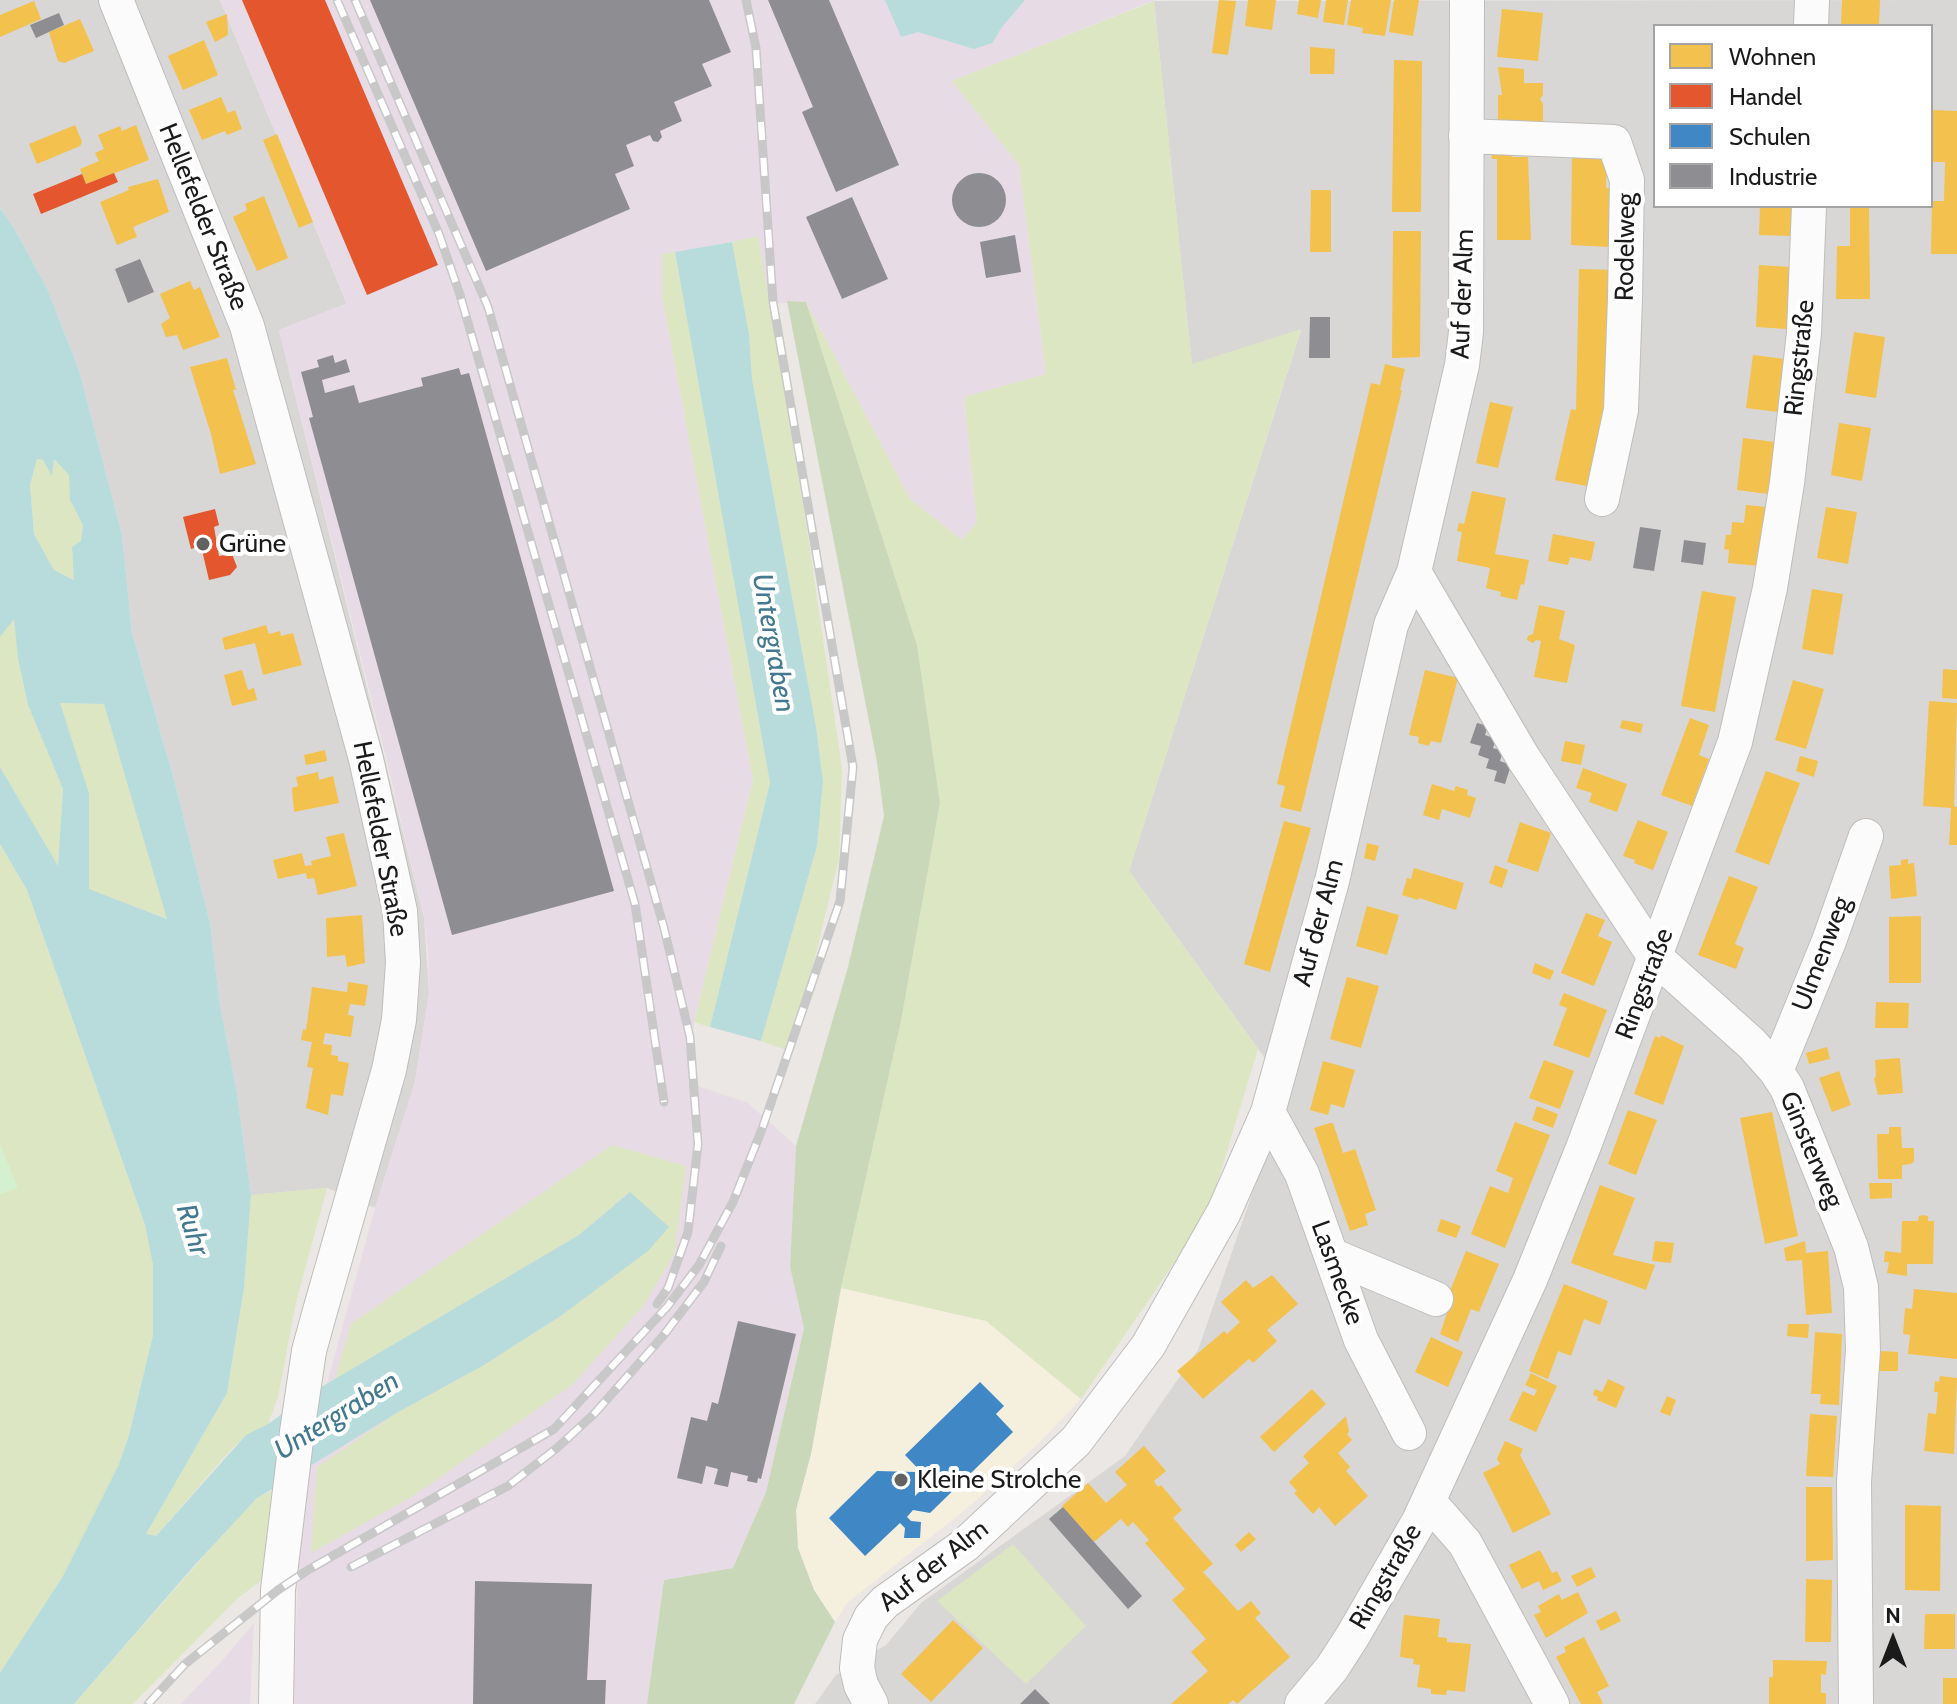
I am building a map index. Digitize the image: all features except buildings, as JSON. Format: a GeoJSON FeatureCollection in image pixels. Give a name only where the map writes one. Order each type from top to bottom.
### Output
{"type":"FeatureCollection","features":[{"type":"Feature","properties":{"kind":"street","name":"Hellefelder Straße"},"geometry":{"type":"LineString","coordinates":[[116,0],[247,326],[366,759],[400,911],[403,963],[399,1020],[389,1070],[309,1351],[278,1590],[276,1704]]}},
{"type":"Feature","properties":{"kind":"street","name":"Auf der Alm"},"geometry":{"type":"LineString","coordinates":[[871,1704],[861,1685],[857,1668],[860,1640],[871,1617],[885,1602],[965,1545],[1076,1441],[1148,1346],[1224,1212],[1268,1112],[1332,881],[1391,625],[1414,572],[1462,365],[1466,332],[1467,0]]}},
{"type":"Feature","properties":{"kind":"street"},"geometry":{"type":"LineString","coordinates":[[1811,24],[1812,0]]}},
{"type":"Feature","properties":{"kind":"street","name":"Rodelweg"},"geometry":{"type":"LineString","coordinates":[[1466,136],[1614,142],[1627,180],[1625,299],[1621,410],[1602,499]]}},
{"type":"Feature","properties":{"kind":"street","name":"Ringstraße"},"geometry":{"type":"LineString","coordinates":[[1302,1704],[1332,1668],[1352,1637],[1429,1502],[1530,1280],[1583,1148],[1735,742],[1770,588],[1787,483],[1804,333],[1809,208]]}},
{"type":"Feature","properties":{"kind":"street","name":"Ginsterweg"},"geometry":{"type":"LineString","coordinates":[[1414,572],[1524,759],[1655,957],[1752,1044],[1776,1071],[1787,1088],[1851,1247],[1861,1287],[1863,1350],[1854,1482],[1856,1704]]}},
{"type":"Feature","properties":{"kind":"street","name":"Ulmenweg"},"geometry":{"type":"LineString","coordinates":[[1776,1071],[1829,941],[1866,836]]}},
{"type":"Feature","properties":{"kind":"street","name":"Lasmecke"},"geometry":{"type":"LineString","coordinates":[[1268,1112],[1302,1174],[1361,1340],[1409,1433]]}},
{"type":"Feature","properties":{"kind":"street"},"geometry":{"type":"LineString","coordinates":[[1331,1255],[1436,1299]]}},
{"type":"Feature","properties":{"kind":"street"},"geometry":{"type":"LineString","coordinates":[[1429,1502],[1465,1543],[1552,1704]]}},
{"type":"Feature","properties":{"kind":"shaded area"},"geometry":{"type":"Polygon","coordinates":[[[0,0],[220,0],[347,304],[279,330],[424,918],[429,993],[415,1082],[375,1208],[327,1188],[251,1195],[210,923],[176,787],[132,633],[122,535],[79,370],[47,288],[0,208],[0,0]]]}},
{"type":"Feature","properties":{"kind":"shaded area"},"geometry":{"type":"Polygon","coordinates":[[[220,0],[1155,0],[952,81],[1019,165],[1046,374],[964,397],[977,522],[962,540],[910,499],[806,302],[769,304],[758,237],[662,255],[662,296],[753,780],[694,1022],[688,1083],[748,1103],[796,1146],[790,1267],[804,1327],[766,1492],[733,1568],[664,1580],[647,1704],[293,1704],[300,1527],[317,1420],[375,1208],[415,1082],[429,993],[428,953],[424,918],[385,753],[279,330],[347,303],[220,0]]]}},
{"type":"Feature","properties":{"kind":"shaded area"},"geometry":{"type":"Polygon","coordinates":[[[1957,0],[1957,1704],[815,1704],[836,1675],[886,1645],[921,1603],[1125,1456],[1198,1350],[1288,1090],[1129,871],[1301,330],[1192,365],[1154,1],[1957,0]]]}},
{"type":"Feature","properties":{"kind":"shaded area","name":"Kleine Strolche"},"geometry":{"type":"Polygon","coordinates":[[[841,1288],[986,1321],[1081,1399],[1039,1443],[970,1506],[847,1603],[835,1622],[814,1590],[798,1548],[796,1510],[811,1454],[841,1288]]]}},
{"type":"Feature","properties":{"kind":"shaded area"},"geometry":{"type":"Polygon","coordinates":[[[254,1623],[250,1704],[181,1704],[220,1663],[254,1623]]]}},
{"type":"Feature","properties":{"kind":"green space"},"geometry":{"type":"Polygon","coordinates":[[[1154,1],[1192,364],[1301,329],[1129,871],[1258,1049],[1208,1213],[1081,1399],[986,1321],[841,1288],[901,1021],[940,803],[917,645],[806,302],[910,499],[962,540],[977,522],[964,397],[1046,374],[1019,165],[952,81],[1154,1]]]}},
{"type":"Feature","properties":{"kind":"green space"},"geometry":{"type":"Polygon","coordinates":[[[758,236],[806,523],[842,769],[839,858],[792,1052],[761,1041],[817,846],[823,781],[816,727],[752,379],[749,334],[732,242],[758,236]]]}},
{"type":"Feature","properties":{"kind":"green space"},"geometry":{"type":"Polygon","coordinates":[[[675,252],[770,783],[710,1027],[694,1022],[753,780],[662,296],[662,254],[675,252]]]}},
{"type":"Feature","properties":{"kind":"green space"},"geometry":{"type":"Polygon","coordinates":[[[787,301],[806,302],[917,645],[940,803],[901,1021],[841,1288],[811,1454],[796,1510],[798,1548],[814,1590],[835,1622],[794,1704],[647,1704],[664,1580],[733,1568],[766,1492],[804,1328],[790,1267],[796,1146],[848,967],[884,816],[877,762],[787,301]]]}},
{"type":"Feature","properties":{"kind":"green space"},"geometry":{"type":"Polygon","coordinates":[[[53,458],[70,475],[70,500],[83,525],[81,541],[72,547],[75,580],[54,570],[34,534],[30,485],[37,459],[43,460],[52,475],[53,458]]]}},
{"type":"Feature","properties":{"kind":"green space"},"geometry":{"type":"Polygon","coordinates":[[[14,618],[18,659],[28,705],[63,789],[58,868],[0,767],[0,637],[14,618]]]}},
{"type":"Feature","properties":{"kind":"green space"},"geometry":{"type":"Polygon","coordinates":[[[59,703],[104,704],[168,919],[89,890],[89,793],[59,703]]]}},
{"type":"Feature","properties":{"kind":"green space"},"geometry":{"type":"Polygon","coordinates":[[[0,844],[27,890],[145,1225],[153,1265],[153,1335],[119,1464],[63,1576],[0,1673],[0,844]]]}},
{"type":"Feature","properties":{"kind":"green space"},"geometry":{"type":"Polygon","coordinates":[[[0,1144],[18,1188],[0,1194],[0,1144]]]}},
{"type":"Feature","properties":{"kind":"green space"},"geometry":{"type":"Polygon","coordinates":[[[612,1145],[686,1166],[674,1254],[644,1305],[573,1384],[413,1496],[311,1553],[317,1467],[400,1411],[484,1365],[562,1315],[648,1251],[629,1192],[579,1235],[335,1379],[351,1324],[612,1145]]]}},
{"type":"Feature","properties":{"kind":"green space"},"geometry":{"type":"Polygon","coordinates":[[[327,1188],[296,1302],[278,1397],[268,1424],[246,1435],[227,1454],[155,1537],[146,1534],[227,1393],[244,1288],[251,1195],[327,1188]]]}},
{"type":"Feature","properties":{"kind":"green space"},"geometry":{"type":"Polygon","coordinates":[[[275,1489],[263,1579],[237,1599],[133,1704],[74,1704],[240,1515],[256,1499],[275,1489]]]}},
{"type":"Feature","properties":{"kind":"green space"},"geometry":{"type":"Polygon","coordinates":[[[1013,1544],[1086,1626],[1026,1684],[937,1601],[1013,1544]]]}},
{"type":"Feature","properties":{"kind":"water"},"geometry":{"type":"Polygon","coordinates":[[[885,0],[1025,0],[992,43],[974,49],[918,32],[901,37],[885,0]]]}},
{"type":"Feature","properties":{"kind":"water"},"geometry":{"type":"Polygon","coordinates":[[[0,208],[47,288],[79,370],[122,535],[132,633],[176,787],[210,923],[251,1195],[244,1288],[227,1393],[146,1534],[156,1536],[246,1435],[579,1235],[630,1192],[669,1227],[648,1251],[562,1315],[484,1365],[400,1411],[256,1499],[74,1704],[0,1704],[0,1673],[63,1576],[119,1464],[153,1335],[153,1265],[145,1225],[27,890],[0,844],[0,767],[58,866],[63,789],[28,705],[18,659],[14,619],[0,637],[0,208]],[[37,459],[30,485],[34,534],[54,570],[74,580],[72,547],[81,541],[83,525],[70,500],[69,475],[54,459],[52,476],[43,460],[37,459]],[[60,703],[89,793],[89,889],[167,919],[104,704],[60,703]]]}},
{"type":"Feature","properties":{"kind":"water","name":"Untergraben"},"geometry":{"type":"Polygon","coordinates":[[[732,242],[749,334],[752,379],[816,727],[823,781],[817,846],[761,1041],[710,1027],[770,783],[675,252],[732,242]]]}},
{"type":"Feature","properties":{"kind":"railway"},"geometry":{"type":"LineString","coordinates":[[337,0],[439,234],[460,295],[635,904],[664,1102]]}},
{"type":"Feature","properties":{"kind":"railway"},"geometry":{"type":"LineString","coordinates":[[355,0],[488,307],[664,928],[690,1037],[698,1144],[688,1232],[668,1288],[657,1304]]}},
{"type":"Feature","properties":{"kind":"railway"},"geometry":{"type":"LineString","coordinates":[[148,1704],[185,1664],[278,1590],[554,1429],[667,1307],[699,1265],[733,1202],[762,1129],[840,901],[853,767],[773,302],[756,48],[746,0]]}},
{"type":"Feature","properties":{"kind":"railway"},"geometry":{"type":"LineString","coordinates":[[351,1567],[508,1486],[557,1448],[594,1414],[663,1336],[704,1282],[721,1246]]}},
{"type":"Feature","properties":{"kind":"place","name":"Grüne"},"geometry":{"type":"Point","coordinates":[203,544]}},
{"type":"Feature","properties":{"kind":"place","name":"Kleine Strolche"},"geometry":{"type":"Point","coordinates":[901,1480]}},
{"type":"Feature","properties":{"kind":"water label","name":"Ruhr"},"geometry":{"type":"Point","coordinates":[192,1230]}}]}
